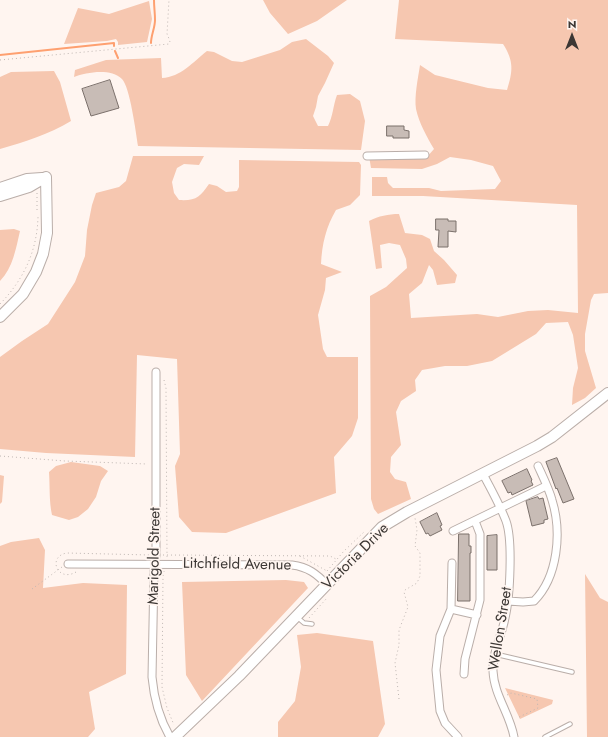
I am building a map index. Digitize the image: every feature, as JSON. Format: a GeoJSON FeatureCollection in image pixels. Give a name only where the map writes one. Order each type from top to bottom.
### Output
{"type":"FeatureCollection","features":[{"type":"Feature","properties":{"kind":"street"},"geometry":{"type":"LineString","coordinates":[[367,156],[425,155]]}},
{"type":"Feature","properties":{"kind":"street"},"geometry":{"type":"LineString","coordinates":[[0,188],[27,179],[46,177]]}},
{"type":"Feature","properties":{"kind":"street"},"geometry":{"type":"LineString","coordinates":[[0,196],[29,187],[46,177]]}},
{"type":"Feature","properties":{"kind":"street"},"geometry":{"type":"LineString","coordinates":[[0,318],[23,294],[36,272],[44,254],[48,234],[46,177]]}},
{"type":"Feature","properties":{"kind":"street","name":"Marigold Street"},"geometry":{"type":"LineString","coordinates":[[156,372],[155,564],[152,677],[153,691],[159,713],[170,737]]}},
{"type":"Feature","properties":{"kind":"street","name":"Victoria Drive"},"geometry":{"type":"LineString","coordinates":[[175,737],[239,676],[328,585],[382,527],[407,512],[520,456],[552,437],[608,393]]}},
{"type":"Feature","properties":{"kind":"street"},"geometry":{"type":"LineString","coordinates":[[508,601],[534,601],[546,583],[552,568],[557,532],[556,516],[552,500],[538,466]]}},
{"type":"Feature","properties":{"kind":"street","name":"Wellon Street"},"geometry":{"type":"LineString","coordinates":[[483,474],[506,521],[509,534],[508,601],[506,617],[495,654],[493,670],[495,688],[509,717],[514,737]]}},
{"type":"Feature","properties":{"kind":"street"},"geometry":{"type":"LineString","coordinates":[[453,531],[546,486]]}},
{"type":"Feature","properties":{"kind":"street"},"geometry":{"type":"LineString","coordinates":[[464,674],[465,659],[480,600],[480,534],[475,521]]}},
{"type":"Feature","properties":{"kind":"street"},"geometry":{"type":"LineString","coordinates":[[452,563],[451,609],[440,636],[436,670],[440,711],[445,723],[458,737]]}},
{"type":"Feature","properties":{"kind":"street","name":"Litchfield Avenue"},"geometry":{"type":"LineString","coordinates":[[68,564],[292,565],[304,567],[316,574],[328,585]]}},
{"type":"Feature","properties":{"kind":"street"},"geometry":{"type":"LineString","coordinates":[[451,609],[476,615]]}},
{"type":"Feature","properties":{"kind":"lane"},"geometry":{"type":"LineString","coordinates":[[296,617],[304,623],[312,624]]}},
{"type":"Feature","properties":{"kind":"lane"},"geometry":{"type":"LineString","coordinates":[[495,654],[572,672]]}},
{"type":"Feature","properties":{"kind":"lane"},"geometry":{"type":"LineString","coordinates":[[545,737],[570,724]]}},
{"type":"Feature","properties":{"kind":"path"},"geometry":{"type":"LineString","coordinates":[[0,60],[169,44],[170,41],[167,34],[169,23],[169,0]]}},
{"type":"Feature","properties":{"kind":"path"},"geometry":{"type":"LineString","coordinates":[[0,304],[18,282],[26,269],[32,252],[37,228],[37,192]]}},
{"type":"Feature","properties":{"kind":"path"},"geometry":{"type":"LineString","coordinates":[[164,380],[166,388],[167,466],[166,555],[168,561]]}},
{"type":"Feature","properties":{"kind":"path"},"geometry":{"type":"LineString","coordinates":[[0,456],[65,461],[147,464]]}},
{"type":"Feature","properties":{"kind":"path"},"geometry":{"type":"LineString","coordinates":[[399,699],[395,663],[399,645],[399,630],[408,607],[404,592],[417,583],[420,576],[420,553],[415,546],[417,530],[415,518]]}},
{"type":"Feature","properties":{"kind":"path"},"geometry":{"type":"LineString","coordinates":[[330,568],[362,534]]}},
{"type":"Feature","properties":{"kind":"path"},"geometry":{"type":"LineString","coordinates":[[142,554],[150,555]]}},
{"type":"Feature","properties":{"kind":"path"},"geometry":{"type":"LineString","coordinates":[[160,555],[330,556],[338,560]]}},
{"type":"Feature","properties":{"kind":"path"},"geometry":{"type":"LineString","coordinates":[[299,556],[327,571]]}},
{"type":"Feature","properties":{"kind":"path"},"geometry":{"type":"LineString","coordinates":[[32,589],[56,570]]}},
{"type":"Feature","properties":{"kind":"path"},"geometry":{"type":"LineString","coordinates":[[163,576],[162,687],[167,708],[175,726]]}},
{"type":"Feature","properties":{"kind":"path"},"geometry":{"type":"LineString","coordinates":[[507,695],[511,693],[537,699],[538,708],[518,718]]}},
{"type":"Feature","properties":{"kind":"shaded area"},"geometry":{"type":"Polygon","coordinates":[[[263,0],[347,0],[317,21],[288,34],[270,13],[263,0]]]}},
{"type":"Feature","properties":{"kind":"shaded area"},"geometry":{"type":"Polygon","coordinates":[[[399,0],[608,0],[608,293],[594,294],[591,300],[585,334],[585,351],[596,388],[585,398],[572,405],[573,388],[578,368],[573,335],[568,322],[546,323],[536,334],[492,361],[467,366],[445,366],[422,370],[415,380],[416,391],[401,401],[396,412],[401,445],[391,457],[390,472],[395,479],[406,482],[411,499],[378,514],[374,509],[371,499],[370,296],[386,287],[407,268],[406,259],[400,245],[389,243],[380,245],[382,268],[376,269],[369,221],[391,214],[399,214],[405,233],[422,235],[430,239],[434,251],[457,275],[455,283],[437,285],[433,270],[429,265],[422,283],[409,294],[411,318],[477,314],[498,317],[528,311],[548,310],[578,313],[577,205],[423,196],[372,196],[372,177],[387,177],[388,183],[393,188],[429,188],[441,191],[495,189],[501,181],[493,166],[471,160],[450,157],[437,164],[422,169],[371,168],[369,156],[426,158],[434,149],[421,125],[416,109],[416,93],[420,65],[435,75],[488,88],[507,90],[511,72],[511,61],[503,44],[395,39],[399,0]]]}},
{"type":"Feature","properties":{"kind":"shaded area"},"geometry":{"type":"Polygon","coordinates":[[[149,1],[152,19],[147,42],[118,45],[116,39],[64,44],[78,8],[109,14],[149,1]]]}},
{"type":"Feature","properties":{"kind":"shaded area"},"geometry":{"type":"Polygon","coordinates":[[[306,39],[328,56],[334,63],[318,96],[313,116],[318,126],[328,126],[337,95],[350,94],[360,101],[365,121],[361,150],[138,146],[128,91],[122,79],[112,73],[105,72],[85,74],[74,77],[75,70],[106,60],[161,58],[162,78],[169,77],[181,72],[207,51],[214,52],[232,61],[242,62],[280,50],[292,42],[306,39]]]}},
{"type":"Feature","properties":{"kind":"shaded area"},"geometry":{"type":"Polygon","coordinates":[[[54,71],[60,82],[71,121],[37,137],[0,149],[0,77],[11,72],[54,71]]]}},
{"type":"Feature","properties":{"kind":"shaded area"},"geometry":{"type":"Polygon","coordinates":[[[133,156],[204,156],[199,165],[184,164],[177,168],[172,182],[174,193],[179,200],[194,199],[203,192],[209,184],[217,186],[226,192],[237,191],[239,187],[239,160],[359,162],[361,165],[360,195],[350,205],[336,210],[327,229],[321,264],[342,272],[326,278],[325,290],[318,315],[323,349],[327,357],[358,357],[358,418],[352,436],[334,457],[336,493],[226,533],[192,532],[179,517],[175,466],[180,454],[177,359],[137,355],[135,457],[46,453],[0,449],[0,357],[48,324],[75,282],[85,256],[87,230],[96,193],[119,187],[126,181],[133,156]]]}},
{"type":"Feature","properties":{"kind":"shaded area"},"geometry":{"type":"Polygon","coordinates":[[[14,229],[20,231],[15,251],[8,270],[0,281],[0,230],[14,229]]]}},
{"type":"Feature","properties":{"kind":"shaded area"},"geometry":{"type":"Polygon","coordinates":[[[71,462],[100,466],[108,471],[101,481],[96,497],[88,509],[78,517],[69,520],[52,515],[49,472],[56,466],[71,462]]]}},
{"type":"Feature","properties":{"kind":"shaded area"},"geometry":{"type":"Polygon","coordinates":[[[0,475],[4,476],[2,502],[0,504],[0,475]]]}},
{"type":"Feature","properties":{"kind":"shaded area"},"geometry":{"type":"Polygon","coordinates":[[[39,538],[45,550],[43,588],[83,583],[127,585],[126,674],[89,692],[95,729],[88,737],[0,737],[0,546],[11,542],[39,538]]]}},
{"type":"Feature","properties":{"kind":"shaded area"},"geometry":{"type":"Polygon","coordinates":[[[585,574],[600,598],[608,602],[608,737],[587,737],[585,574]]]}},
{"type":"Feature","properties":{"kind":"shaded area"},"geometry":{"type":"Polygon","coordinates":[[[286,580],[304,582],[308,588],[202,701],[186,675],[182,582],[286,580]]]}},
{"type":"Feature","properties":{"kind":"shaded area"},"geometry":{"type":"Polygon","coordinates":[[[317,633],[373,641],[385,724],[378,737],[278,737],[278,722],[295,701],[301,667],[297,635],[317,633]]]}},
{"type":"Feature","properties":{"kind":"shaded area"},"geometry":{"type":"Polygon","coordinates":[[[505,688],[553,700],[552,704],[520,719],[505,688]]]}},
{"type":"Feature","properties":{"kind":"building"},"geometry":{"type":"Polygon","coordinates":[[[110,80],[119,108],[91,116],[82,89],[110,80]]]}},
{"type":"Feature","properties":{"kind":"building"},"geometry":{"type":"Polygon","coordinates":[[[387,126],[404,126],[404,130],[409,131],[409,138],[393,138],[393,136],[387,136],[387,126]]]}},
{"type":"Feature","properties":{"kind":"building"},"geometry":{"type":"Polygon","coordinates":[[[436,219],[456,221],[456,232],[448,231],[448,247],[438,247],[439,230],[436,230],[436,219]]]}},
{"type":"Feature","properties":{"kind":"building"},"geometry":{"type":"Polygon","coordinates":[[[557,458],[574,499],[563,503],[546,462],[557,458]]]}},
{"type":"Feature","properties":{"kind":"building"},"geometry":{"type":"Polygon","coordinates":[[[527,469],[533,485],[512,495],[511,492],[508,493],[502,481],[527,469]]]}},
{"type":"Feature","properties":{"kind":"building"},"geometry":{"type":"Polygon","coordinates":[[[538,497],[539,499],[543,498],[548,519],[544,520],[544,523],[532,526],[526,501],[538,497]]]}},
{"type":"Feature","properties":{"kind":"building"},"geometry":{"type":"Polygon","coordinates":[[[437,513],[442,525],[440,526],[442,530],[430,536],[428,533],[426,534],[420,522],[437,513]]]}},
{"type":"Feature","properties":{"kind":"building"},"geometry":{"type":"Polygon","coordinates":[[[459,534],[469,534],[469,546],[471,546],[470,601],[458,601],[459,534]]]}},
{"type":"Feature","properties":{"kind":"building"},"geometry":{"type":"Polygon","coordinates":[[[497,535],[497,570],[487,570],[487,536],[497,535]]]}},
{"type":"Feature","properties":{"kind":"waterway"},"geometry":{"type":"LineString","coordinates":[[151,43],[155,23],[154,0]]}},
{"type":"Feature","properties":{"kind":"waterway"},"geometry":{"type":"LineString","coordinates":[[0,55],[114,43],[114,46]]}},
{"type":"Feature","properties":{"kind":"waterway"},"geometry":{"type":"LineString","coordinates":[[115,51],[118,58]]}}]}
